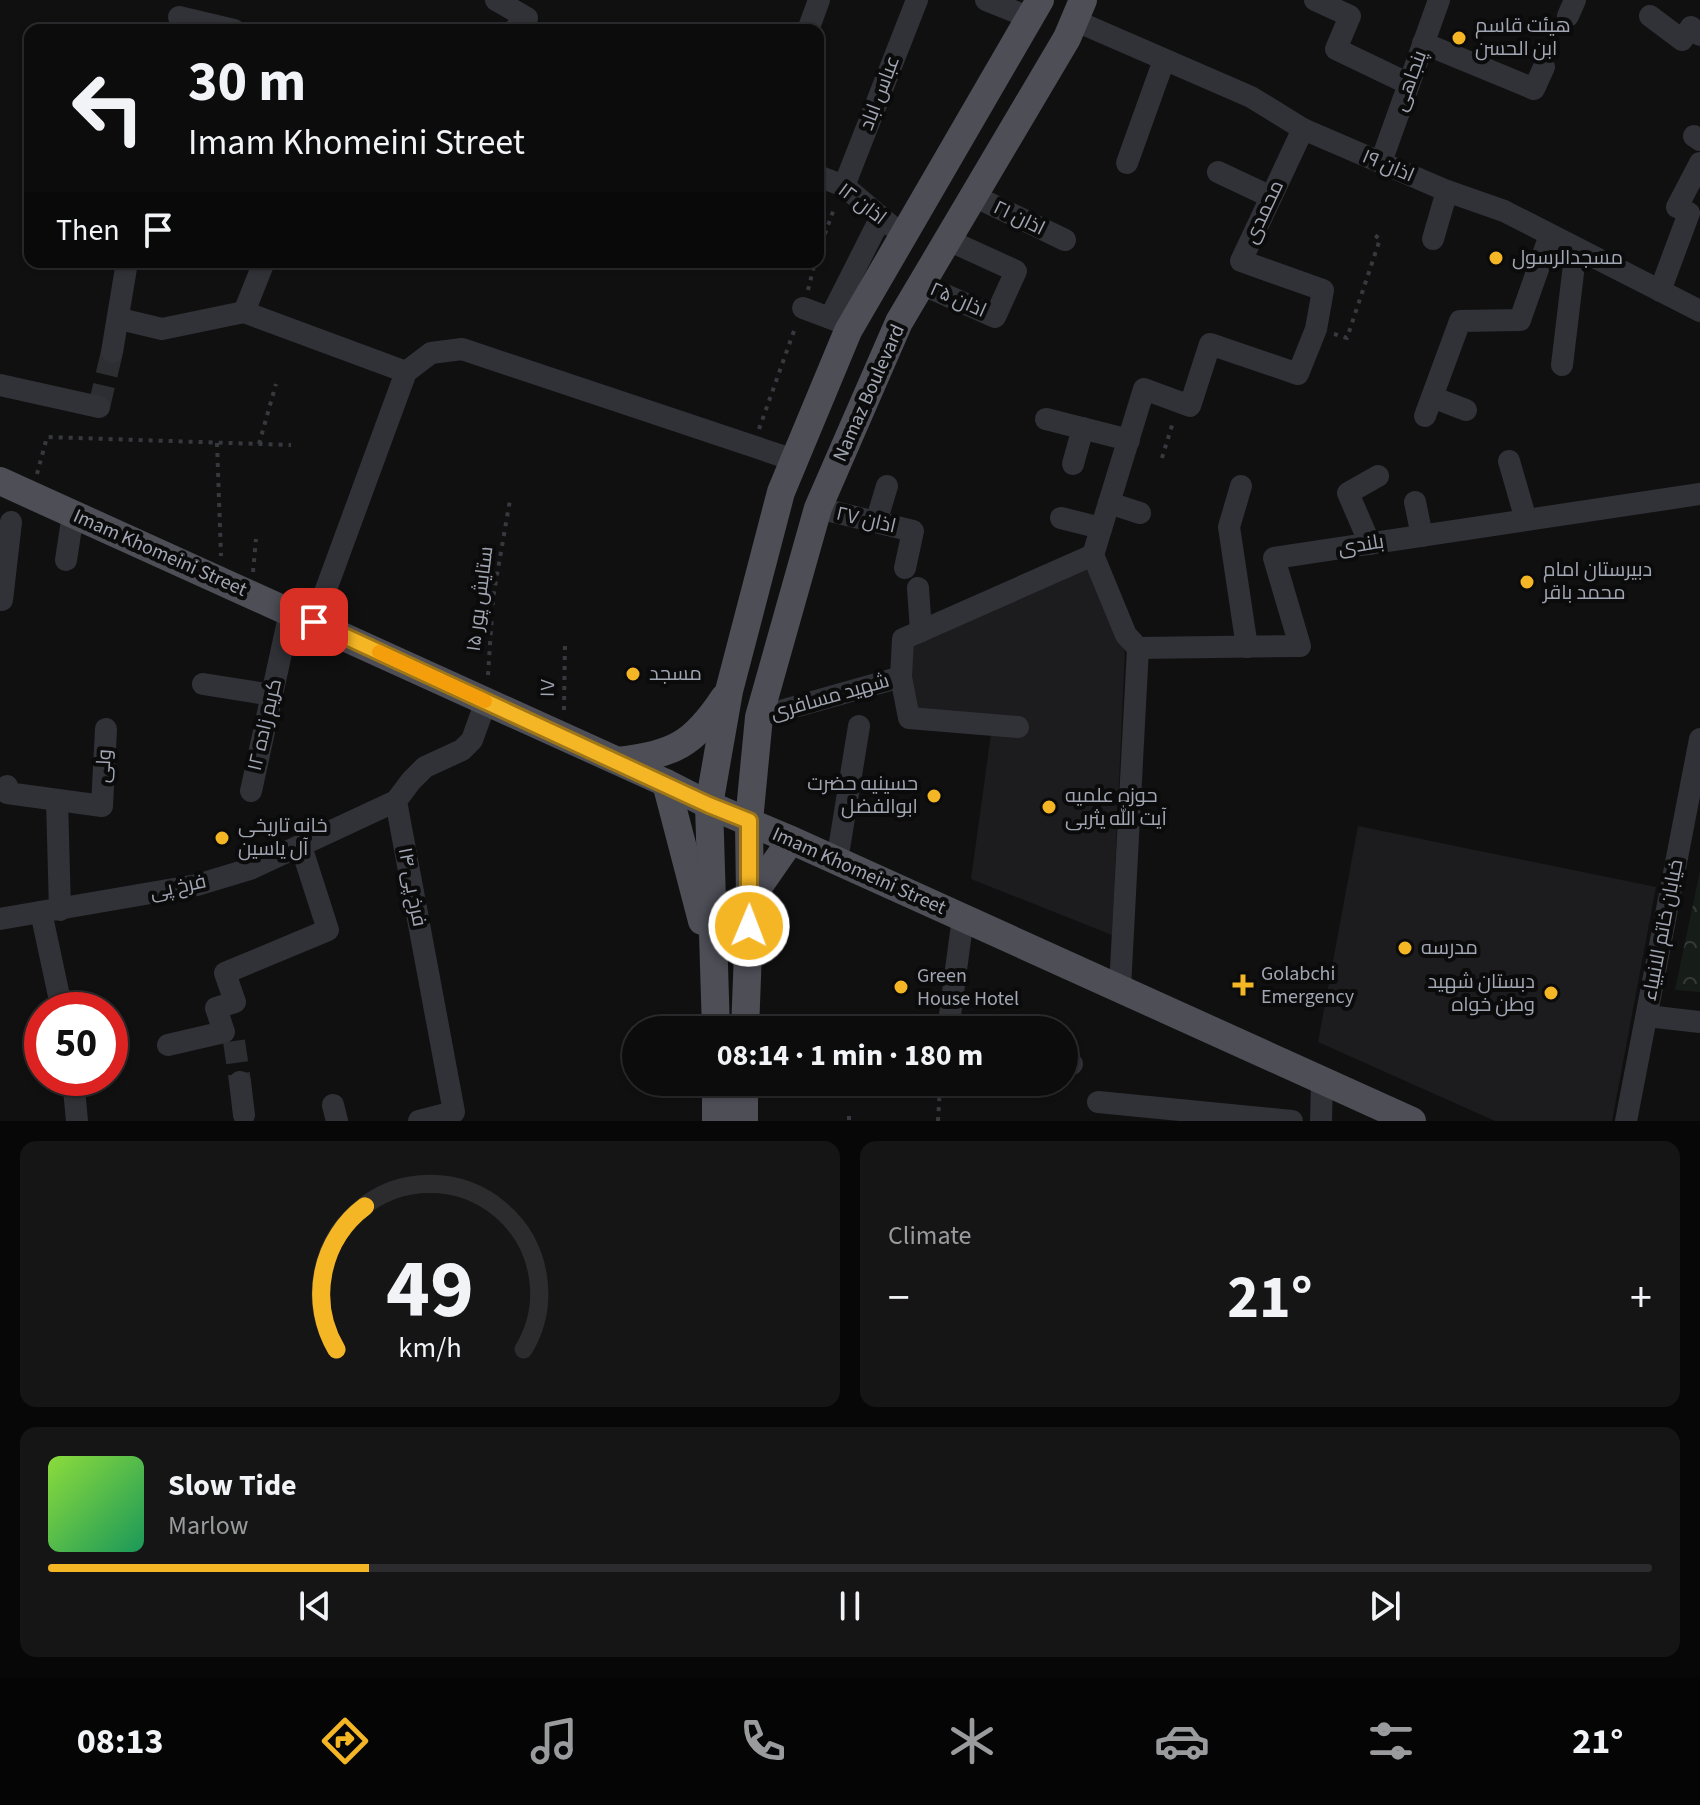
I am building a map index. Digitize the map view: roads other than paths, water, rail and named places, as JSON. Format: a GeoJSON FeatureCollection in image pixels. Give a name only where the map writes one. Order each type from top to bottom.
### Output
{"type":"FeatureCollection","features":[{"type":"Feature","properties":{"kind":"main road","name":"Namaz Boulevard"},"geometry":{"type":"LineString","coordinates":[[716,973],[709,805],[729,691],[781,492],[840,322],[904,234],[1036,9]]}},
{"type":"Feature","properties":{"kind":"main road","name":"Namaz Boulevard"},"geometry":{"type":"LineString","coordinates":[[746,1016],[749,821],[759,717],[818,508],[899,322],[1080,11]]}},
{"type":"Feature","properties":{"kind":"main road","name":"Imam Khomeini Street"},"geometry":{"type":"LineString","coordinates":[[0,481],[709,805],[1412,1121]]}},
{"type":"Feature","properties":{"kind":"main road"},"geometry":{"type":"LineString","coordinates":[[740,651],[775,663]]}},
{"type":"Feature","properties":{"kind":"main road"},"geometry":{"type":"LineString","coordinates":[[618,761],[665,753],[683,744],[700,732],[729,691]]}},
{"type":"Feature","properties":{"kind":"main road"},"geometry":{"type":"LineString","coordinates":[[666,783],[716,973],[716,1016]]}},
{"type":"Feature","properties":{"kind":"main road"},"geometry":{"type":"LineString","coordinates":[[750,899],[791,840]]}},
{"type":"Feature","properties":{"kind":"main road"},"geometry":{"type":"LineString","coordinates":[[716,973],[734,968],[741,971],[747,980]]}},
{"type":"Feature","properties":{"kind":"main road"},"geometry":{"type":"LineString","coordinates":[[716,1096],[716,1121]]}},
{"type":"Feature","properties":{"kind":"main road"},"geometry":{"type":"LineString","coordinates":[[744,1096],[744,1121]]}},
{"type":"Feature","properties":{"kind":"street"},"geometry":{"type":"LineString","coordinates":[[496,0],[527,18],[520,24]]}},
{"type":"Feature","properties":{"kind":"street"},"geometry":{"type":"LineString","coordinates":[[810,24],[819,0]]}},
{"type":"Feature","properties":{"kind":"street","name":"عباس اباد"},"geometry":{"type":"LineString","coordinates":[[844,186],[917,0]]}},
{"type":"Feature","properties":{"kind":"street"},"geometry":{"type":"LineString","coordinates":[[986,0],[1036,9]]}},
{"type":"Feature","properties":{"kind":"street"},"geometry":{"type":"LineString","coordinates":[[1315,0],[1350,16],[1336,49],[1409,84]]}},
{"type":"Feature","properties":{"kind":"street","name":"پنجاهی"},"geometry":{"type":"LineString","coordinates":[[1381,162],[1439,0]]}},
{"type":"Feature","properties":{"kind":"street","name":"اذان ۱۹"},"geometry":{"type":"LineString","coordinates":[[1080,11],[1164,60],[1251,97],[1303,129],[1447,191],[1504,211],[1700,311]]}},
{"type":"Feature","properties":{"kind":"street"},"geometry":{"type":"LineString","coordinates":[[179,16],[210,24]]}},
{"type":"Feature","properties":{"kind":"street"},"geometry":{"type":"LineString","coordinates":[[1650,16],[1682,40],[1691,27],[1700,35]]}},
{"type":"Feature","properties":{"kind":"street"},"geometry":{"type":"LineString","coordinates":[[1423,43],[1534,89],[1544,67]]}},
{"type":"Feature","properties":{"kind":"street"},"geometry":{"type":"LineString","coordinates":[[1127,163],[1164,60]]}},
{"type":"Feature","properties":{"kind":"street","name":"محمدی"},"geometry":{"type":"LineString","coordinates":[[1129,440],[1144,389],[1190,406],[1210,344],[1298,374],[1316,329],[1323,290],[1241,261],[1303,129]]}},
{"type":"Feature","properties":{"kind":"street"},"geometry":{"type":"LineString","coordinates":[[1660,291],[1689,213],[1677,207],[1700,163]]}},
{"type":"Feature","properties":{"kind":"street"},"geometry":{"type":"LineString","coordinates":[[1218,172],[1271,197]]}},
{"type":"Feature","properties":{"kind":"street","name":"اذان ۱۲"},"geometry":{"type":"LineString","coordinates":[[824,178],[844,186],[880,219],[904,234]]}},
{"type":"Feature","properties":{"kind":"street"},"geometry":{"type":"LineString","coordinates":[[1433,239],[1447,191]]}},
{"type":"Feature","properties":{"kind":"street","name":"اذان ۲۱"},"geometry":{"type":"LineString","coordinates":[[974,196],[1065,240]]}},
{"type":"Feature","properties":{"kind":"street"},"geometry":{"type":"LineString","coordinates":[[803,308],[840,322],[880,219]]}},
{"type":"Feature","properties":{"kind":"street"},"geometry":{"type":"LineString","coordinates":[[1466,410],[1428,407],[1460,321],[1520,320],[1550,235]]}},
{"type":"Feature","properties":{"kind":"street","name":"اذان ۲۵"},"geometry":{"type":"LineString","coordinates":[[921,284],[995,317],[1016,271],[948,240]]}},
{"type":"Feature","properties":{"kind":"street"},"geometry":{"type":"LineString","coordinates":[[1562,365],[1576,248]]}},
{"type":"Feature","properties":{"kind":"street"},"geometry":{"type":"LineString","coordinates":[[112,352],[126,268]]}},
{"type":"Feature","properties":{"kind":"street"},"geometry":{"type":"LineString","coordinates":[[244,312],[262,268]]}},
{"type":"Feature","properties":{"kind":"street"},"geometry":{"type":"LineString","coordinates":[[120,319],[162,329],[244,312],[406,372],[431,353],[462,349],[794,460]]}},
{"type":"Feature","properties":{"kind":"street","name":"کریم زاده ۱۲"},"geometry":{"type":"LineString","coordinates":[[251,791],[272,695],[406,372]]}},
{"type":"Feature","properties":{"kind":"street"},"geometry":{"type":"LineString","coordinates":[[0,385],[99,407]]}},
{"type":"Feature","properties":{"kind":"street"},"geometry":{"type":"LineString","coordinates":[[1046,419],[1129,440],[1093,555],[1126,635],[1138,648],[1120,988]]}},
{"type":"Feature","properties":{"kind":"street"},"geometry":{"type":"LineString","coordinates":[[1073,464],[1083,428]]}},
{"type":"Feature","properties":{"kind":"street"},"geometry":{"type":"LineString","coordinates":[[1509,461],[1526,520]]}},
{"type":"Feature","properties":{"kind":"street"},"geometry":{"type":"LineString","coordinates":[[1370,544],[1348,493],[1378,476]]}},
{"type":"Feature","properties":{"kind":"street"},"geometry":{"type":"LineString","coordinates":[[876,522],[887,486]]}},
{"type":"Feature","properties":{"kind":"street"},"geometry":{"type":"LineString","coordinates":[[1241,486],[1229,527],[1247,647]]}},
{"type":"Feature","properties":{"kind":"street","name":"بلندی"},"geometry":{"type":"LineString","coordinates":[[1138,648],[1300,646],[1274,558],[1700,494]]}},
{"type":"Feature","properties":{"kind":"street"},"geometry":{"type":"LineString","coordinates":[[1415,502],[1422,536]]}},
{"type":"Feature","properties":{"kind":"street"},"geometry":{"type":"LineString","coordinates":[[1109,503],[1140,513]]}},
{"type":"Feature","properties":{"kind":"street","name":"اذان ۲۷"},"geometry":{"type":"LineString","coordinates":[[818,508],[913,531],[905,568]]}},
{"type":"Feature","properties":{"kind":"street"},"geometry":{"type":"LineString","coordinates":[[66,560],[73,514]]}},
{"type":"Feature","properties":{"kind":"street"},"geometry":{"type":"LineString","coordinates":[[1061,518],[1101,528]]}},
{"type":"Feature","properties":{"kind":"street"},"geometry":{"type":"LineString","coordinates":[[2,600],[2,574],[11,522]]}},
{"type":"Feature","properties":{"kind":"street"},"geometry":{"type":"LineString","coordinates":[[1018,727],[909,718],[901,677],[903,639],[1093,555]]}},
{"type":"Feature","properties":{"kind":"street"},"geometry":{"type":"LineString","coordinates":[[918,588],[921,631]]}},
{"type":"Feature","properties":{"kind":"street","name":"شهید مسافری"},"geometry":{"type":"LineString","coordinates":[[759,717],[901,677]]}},
{"type":"Feature","properties":{"kind":"street"},"geometry":{"type":"LineString","coordinates":[[203,684],[272,695]]}},
{"type":"Feature","properties":{"kind":"street"},"geometry":{"type":"LineString","coordinates":[[396,801],[425,767],[462,750],[472,740],[486,701]]}},
{"type":"Feature","properties":{"kind":"street"},"geometry":{"type":"LineString","coordinates":[[837,861],[859,726]]}},
{"type":"Feature","properties":{"kind":"street","name":"ولی"},"geometry":{"type":"LineString","coordinates":[[7,786],[7,793],[102,806],[106,729]]}},
{"type":"Feature","properties":{"kind":"street","name":"خیابان خاتم الانبیاء"},"geometry":{"type":"LineString","coordinates":[[1626,1121],[1700,739]]}},
{"type":"Feature","properties":{"kind":"street"},"geometry":{"type":"LineString","coordinates":[[57,800],[51,911],[60,992]]}},
{"type":"Feature","properties":{"kind":"street","name":"فرخ پی"},"geometry":{"type":"LineString","coordinates":[[0,919],[197,885],[250,869],[396,801]]}},
{"type":"Feature","properties":{"kind":"street","name":"فرخ پی ۱۴"},"geometry":{"type":"LineString","coordinates":[[396,801],[454,1112],[419,1121]]}},
{"type":"Feature","properties":{"kind":"street"},"geometry":{"type":"LineString","coordinates":[[168,1045],[229,1036],[216,1008],[235,1002],[225,973],[328,930],[301,846]]}},
{"type":"Feature","properties":{"kind":"street"},"geometry":{"type":"LineString","coordinates":[[950,1016],[963,917]]}},
{"type":"Feature","properties":{"kind":"street"},"geometry":{"type":"LineString","coordinates":[[1647,1016],[1700,1022]]}},
{"type":"Feature","properties":{"kind":"street"},"geometry":{"type":"LineString","coordinates":[[1321,1121],[1322,1081]]}},
{"type":"Feature","properties":{"kind":"street"},"geometry":{"type":"LineString","coordinates":[[240,1082],[244,1115]]}},
{"type":"Feature","properties":{"kind":"street"},"geometry":{"type":"LineString","coordinates":[[75,1096],[77,1121]]}},
{"type":"Feature","properties":{"kind":"street"},"geometry":{"type":"LineString","coordinates":[[1098,1102],[1292,1121]]}},
{"type":"Feature","properties":{"kind":"tunnel"},"geometry":{"type":"LineString","coordinates":[[99,407],[112,352]]}},
{"type":"Feature","properties":{"kind":"tunnel"},"geometry":{"type":"LineString","coordinates":[[234,1041],[240,1082]]}},
{"type":"Feature","properties":{"kind":"place","name":"هیئت قاسم ابن الحسن"},"geometry":{"type":"Point","coordinates":[1459,38]}},
{"type":"Feature","properties":{"kind":"place","name":"مسجدالرسول"},"geometry":{"type":"Point","coordinates":[1496,258]}},
{"type":"Feature","properties":{"kind":"place","name":"دبیرستان امام محمد باقر"},"geometry":{"type":"Point","coordinates":[1527,582]}},
{"type":"Feature","properties":{"kind":"place","name":"مسجد"},"geometry":{"type":"Point","coordinates":[633,674]}},
{"type":"Feature","properties":{"kind":"place","name":"حسینیه حضرت ابوالفضل"},"geometry":{"type":"Point","coordinates":[934,796]}},
{"type":"Feature","properties":{"kind":"place","name":"حوزه علمیه آیت الله یثربی"},"geometry":{"type":"Point","coordinates":[1049,807]}},
{"type":"Feature","properties":{"kind":"place","name":"خانه تاریخی آل یاسین"},"geometry":{"type":"Point","coordinates":[222,838]}},
{"type":"Feature","properties":{"kind":"place","name":"مدرسه"},"geometry":{"type":"Point","coordinates":[1405,948]}},
{"type":"Feature","properties":{"kind":"place","name":"Golabchi Emergency"},"geometry":{"type":"Point","coordinates":[1243,985]}},
{"type":"Feature","properties":{"kind":"place","name":"Green House Hotel"},"geometry":{"type":"Point","coordinates":[901,987]}},
{"type":"Feature","properties":{"kind":"place","name":"دبستان شهید وطن خواه"},"geometry":{"type":"Point","coordinates":[1551,993]}}]}
